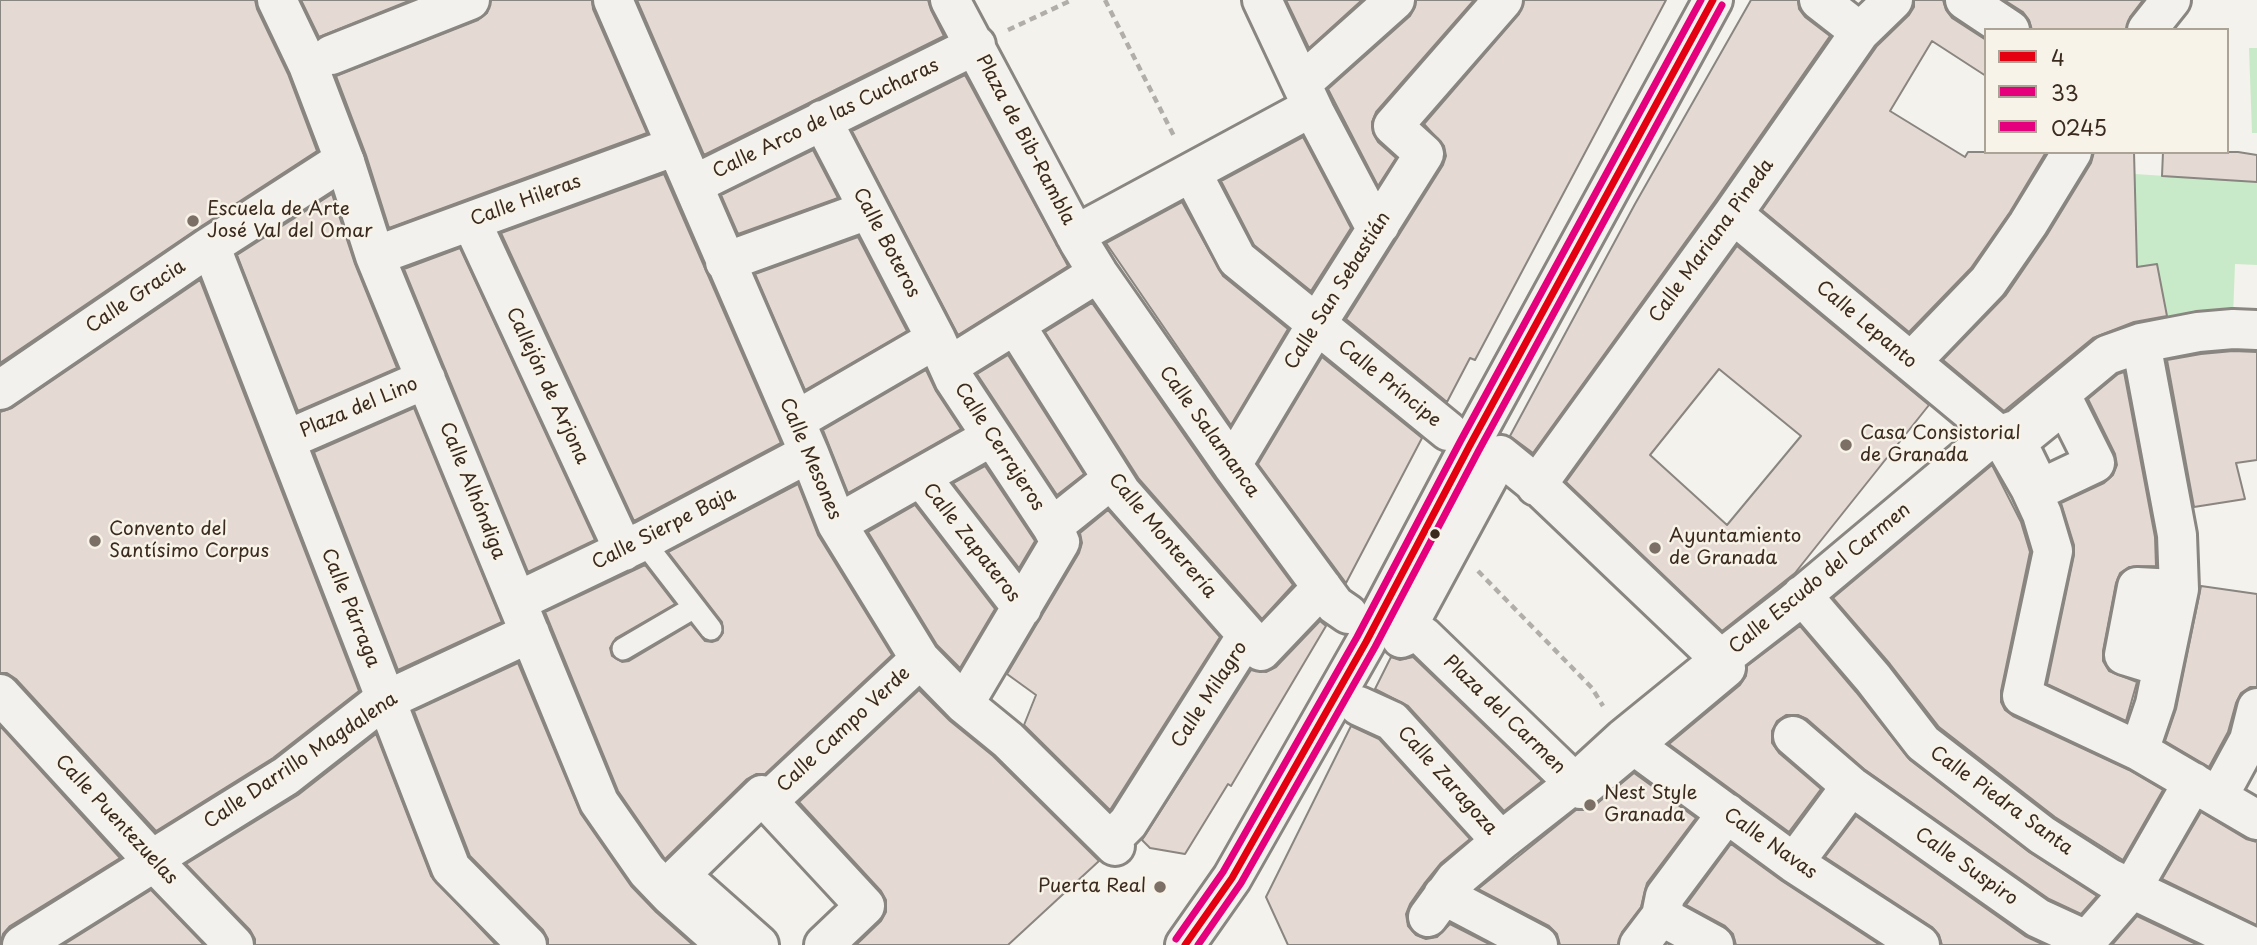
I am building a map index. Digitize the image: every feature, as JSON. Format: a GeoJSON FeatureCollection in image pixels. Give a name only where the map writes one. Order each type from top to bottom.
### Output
{"type":"FeatureCollection","features":[{"type":"Feature","properties":{"kind":"street","name":"Calle Alhóndiga"},"geometry":{"type":"LineString","coordinates":[[277,0],[308,65],[345,162],[375,256],[599,802],[647,871],[671,897],[726,945]]}},
{"type":"Feature","properties":{"kind":"street"},"geometry":{"type":"LineString","coordinates":[[331,55],[470,0]]}},
{"type":"Feature","properties":{"kind":"street","name":"Calle Mesones"},"geometry":{"type":"LineString","coordinates":[[613,0],[837,524],[920,659],[964,704],[1008,740],[1113,843]]}},
{"type":"Feature","properties":{"kind":"street","name":"Plaza de Bib-Rambla"},"geometry":{"type":"LineString","coordinates":[[950,0],[967,49],[1084,250],[1194,177],[1310,94],[1395,0]]}},
{"type":"Feature","properties":{"kind":"street"},"geometry":{"type":"LineString","coordinates":[[1262,0],[1371,219],[1380,225]]}},
{"type":"Feature","properties":{"kind":"street","name":"Calle San Sebastián"},"geometry":{"type":"LineString","coordinates":[[1232,465],[1424,154],[1393,126],[1503,0]]}},
{"type":"Feature","properties":{"kind":"street"},"geometry":{"type":"LineString","coordinates":[[1185,945],[1232,878],[1366,642],[1713,0]]}},
{"type":"Feature","properties":{"kind":"street"},"geometry":{"type":"LineString","coordinates":[[1819,0],[1860,32]]}},
{"type":"Feature","properties":{"kind":"street","name":"Calle Mariana Pineda"},"geometry":{"type":"LineString","coordinates":[[1536,486],[1733,214],[1860,32],[1893,0]]}},
{"type":"Feature","properties":{"kind":"street"},"geometry":{"type":"LineString","coordinates":[[1965,0],[2007,28]]}},
{"type":"Feature","properties":{"kind":"street"},"geometry":{"type":"LineString","coordinates":[[2149,28],[2171,0]]}},
{"type":"Feature","properties":{"kind":"street","name":"Calle Arco de las Cucharas"},"geometry":{"type":"LineString","coordinates":[[692,185],[967,49]]}},
{"type":"Feature","properties":{"kind":"street","name":"Calle Boteros"},"geometry":{"type":"LineString","coordinates":[[822,120],[943,353]]}},
{"type":"Feature","properties":{"kind":"street","name":"Calle Hileras"},"geometry":{"type":"LineString","coordinates":[[375,256],[676,146]]}},
{"type":"Feature","properties":{"kind":"street"},"geometry":{"type":"LineString","coordinates":[[1911,362],[1988,282],[2071,154]]}},
{"type":"Feature","properties":{"kind":"street","name":"Calle Gracia"},"geometry":{"type":"LineString","coordinates":[[0,390],[209,247],[333,167],[345,162]]}},
{"type":"Feature","properties":{"kind":"street","name":"Calle Príncipe"},"geometry":{"type":"LineString","coordinates":[[1194,177],[1237,259],[1448,431]]}},
{"type":"Feature","properties":{"kind":"street"},"geometry":{"type":"LineString","coordinates":[[725,262],[868,210]]}},
{"type":"Feature","properties":{"kind":"street","name":"Calle Lepanto"},"geometry":{"type":"LineString","coordinates":[[1733,214],[2008,439],[2042,514],[2053,551],[2022,696],[2138,751]]}},
{"type":"Feature","properties":{"kind":"street","name":"Callejón de Arjona"},"geometry":{"type":"LineString","coordinates":[[471,221],[634,546]]}},
{"type":"Feature","properties":{"kind":"street","name":"Calle Párraga"},"geometry":{"type":"LineString","coordinates":[[209,247],[451,868],[527,945]]}},
{"type":"Feature","properties":{"kind":"street","name":"Calle Sierpe Baja"},"geometry":{"type":"LineString","coordinates":[[524,617],[802,437],[943,353],[1016,326],[1084,250]]}},
{"type":"Feature","properties":{"kind":"street","name":"Calle Salamanca"},"geometry":{"type":"LineString","coordinates":[[1084,250],[1232,465],[1335,605],[1348,614]]}},
{"type":"Feature","properties":{"kind":"street","name":"Calle Monterería"},"geometry":{"type":"LineString","coordinates":[[1016,326],[1121,492],[1247,635]]}},
{"type":"Feature","properties":{"kind":"street","name":"Calle Escudo del Carmen"},"geometry":{"type":"LineString","coordinates":[[1538,945],[1435,906],[1455,880],[1501,841],[1628,742],[1720,660],[1989,439],[2008,439],[2107,355],[2141,343],[2198,332],[2257,330]]}},
{"type":"Feature","properties":{"kind":"street"},"geometry":{"type":"LineString","coordinates":[[2141,343],[2177,535],[2179,589],[2155,704],[2138,751],[2257,820]]}},
{"type":"Feature","properties":{"kind":"street","name":"Calle Cerrajeros"},"geometry":{"type":"LineString","coordinates":[[943,353],[954,379],[1052,527]]}},
{"type":"Feature","properties":{"kind":"street","name":"Plaza del Lino"},"geometry":{"type":"LineString","coordinates":[[293,437],[426,379]]}},
{"type":"Feature","properties":{"kind":"street"},"geometry":{"type":"LineString","coordinates":[[837,524],[991,438]]}},
{"type":"Feature","properties":{"kind":"street","name":"Plaza del Carmen"},"geometry":{"type":"LineString","coordinates":[[1575,783],[1423,636],[1412,633],[1401,638],[1500,455],[1543,490],[1720,660]]}},
{"type":"Feature","properties":{"kind":"street","name":"Calle Zapateros"},"geometry":{"type":"LineString","coordinates":[[920,477],[1022,608]]}},
{"type":"Feature","properties":{"kind":"street"},"geometry":{"type":"LineString","coordinates":[[964,704],[1060,542],[1052,527],[1112,479]]}},
{"type":"Feature","properties":{"kind":"street","name":"Calle Milagro"},"geometry":{"type":"LineString","coordinates":[[1113,843],[1247,635],[1261,650],[1322,587]]}},
{"type":"Feature","properties":{"kind":"street","name":"Calle Piedra Santa"},"geometry":{"type":"LineString","coordinates":[[1802,595],[1923,743],[2042,835],[2109,878],[2249,945]]}},
{"type":"Feature","properties":{"kind":"street","name":"Calle Darrillo Magdalena"},"geometry":{"type":"LineString","coordinates":[[22,945],[286,776],[387,699],[524,617]]}},
{"type":"Feature","properties":{"kind":"street","name":"Calle Campo Verde"},"geometry":{"type":"LineString","coordinates":[[759,945],[680,875],[762,796],[768,801],[920,659]]}},
{"type":"Feature","properties":{"kind":"street","name":"Calle Puentezuelas"},"geometry":{"type":"LineString","coordinates":[[0,694],[234,945]]}},
{"type":"Feature","properties":{"kind":"street","name":"Calle Zaragoza"},"geometry":{"type":"LineString","coordinates":[[1381,716],[1501,841]]}},
{"type":"Feature","properties":{"kind":"street"},"geometry":{"type":"LineString","coordinates":[[2085,942],[2131,890],[2205,790],[2249,740],[2256,721]]}},
{"type":"Feature","properties":{"kind":"street","name":"Calle Suspiro"},"geometry":{"type":"LineString","coordinates":[[1794,736],[1850,786],[2038,918],[2085,942]]}},
{"type":"Feature","properties":{"kind":"street","name":"Calle Navas"},"geometry":{"type":"LineString","coordinates":[[1628,742],[1794,863],[1920,945]]}},
{"type":"Feature","properties":{"kind":"street"},"geometry":{"type":"LineString","coordinates":[[1794,863],[1850,786]]}},
{"type":"Feature","properties":{"kind":"street"},"geometry":{"type":"LineString","coordinates":[[768,801],[864,906],[824,945]]}},
{"type":"Feature","properties":{"kind":"street"},"geometry":{"type":"LineString","coordinates":[[1714,945],[1650,930],[1665,896],[1727,813]]}},
{"type":"Feature","properties":{"kind":"lane"},"geometry":{"type":"LineString","coordinates":[[634,546],[711,629]]}},
{"type":"Feature","properties":{"kind":"lane"},"geometry":{"type":"LineString","coordinates":[[623,649],[693,608]]}},
{"type":"Feature","properties":{"kind":"path"},"geometry":{"type":"LineString","coordinates":[[967,49],[1072,0]]}},
{"type":"Feature","properties":{"kind":"path"},"geometry":{"type":"LineString","coordinates":[[1105,0],[1194,177]]}},
{"type":"Feature","properties":{"kind":"path"},"geometry":{"type":"LineString","coordinates":[[1448,552],[1476,569],[1592,688],[1628,742]]}},
{"type":"Feature","properties":{"kind":"green space"},"geometry":{"type":"Polygon","coordinates":[[[2249,48],[2257,48],[2257,133],[2252,133],[2249,48]]]}},
{"type":"Feature","properties":{"kind":"green space"},"geometry":{"type":"Polygon","coordinates":[[[2135,174],[2257,182],[2257,265],[2235,264],[2233,317],[2169,326],[2157,264],[2132,268],[2135,174]]]}},
{"type":"Feature","properties":{"kind":"building"},"geometry":{"type":"Polygon","coordinates":[[[0,0],[255,0],[288,74],[317,151],[0,363],[0,0]]]}},
{"type":"Feature","properties":{"kind":"building"},"geometry":{"type":"Polygon","coordinates":[[[301,0],[411,0],[319,37],[301,0]]]}},
{"type":"Feature","properties":{"kind":"building"},"geometry":{"type":"Polygon","coordinates":[[[491,0],[592,0],[593,9],[647,133],[389,228],[366,155],[336,76],[478,20],[487,13],[491,0]]]}},
{"type":"Feature","properties":{"kind":"building"},"geometry":{"type":"Polygon","coordinates":[[[637,0],[928,0],[944,36],[704,155],[637,0]]]}},
{"type":"Feature","properties":{"kind":"building"},"geometry":{"type":"Polygon","coordinates":[[[1286,0],[1362,0],[1309,48],[1286,0]]]}},
{"type":"Feature","properties":{"kind":"building"},"geometry":{"type":"Polygon","coordinates":[[[1416,0],[1474,0],[1376,112],[1372,122],[1373,133],[1378,142],[1396,158],[1378,186],[1328,89],[1410,16],[1416,0]]]}},
{"type":"Feature","properties":{"kind":"building"},"geometry":{"type":"Polygon","coordinates":[[[1524,0],[1666,0],[1475,360],[1470,358],[1447,402],[1346,319],[1443,165],[1446,156],[1444,146],[1424,124],[1519,14],[1524,0]]]}},
{"type":"Feature","properties":{"kind":"building"},"geometry":{"type":"Polygon","coordinates":[[[1751,0],[1798,0],[1799,9],[1805,17],[1830,36],[1533,453],[1510,436],[1635,204],[1751,0]]]}},
{"type":"Feature","properties":{"kind":"building"},"geometry":{"type":"Polygon","coordinates":[[[1914,0],[1943,0],[1952,18],[1984,39],[1984,75],[1932,41],[1890,111],[1965,157],[1968,152],[2045,154],[2010,212],[1971,268],[1909,332],[1762,210],[1877,46],[1914,7],[1914,0]]]}},
{"type":"Feature","properties":{"kind":"building"},"geometry":{"type":"Polygon","coordinates":[[[2004,0],[2143,0],[2130,17],[2127,28],[2031,28],[2023,12],[2004,0]]]}},
{"type":"Feature","properties":{"kind":"building"},"geometry":{"type":"Polygon","coordinates":[[[965,75],[1068,266],[958,335],[852,131],[965,75]]]}},
{"type":"Feature","properties":{"kind":"building"},"geometry":{"type":"Polygon","coordinates":[[[1303,137],[1351,228],[1311,291],[1254,245],[1221,181],[1303,137]]]}},
{"type":"Feature","properties":{"kind":"building"},"geometry":{"type":"Polygon","coordinates":[[[813,150],[838,198],[738,234],[721,195],[813,150]]]}},
{"type":"Feature","properties":{"kind":"building"},"geometry":{"type":"Polygon","coordinates":[[[2238,152],[2257,155],[2257,182],[2162,176],[2163,154],[2238,152]]]}},
{"type":"Feature","properties":{"kind":"building"},"geometry":{"type":"Polygon","coordinates":[[[2093,154],[2134,154],[2137,267],[2157,264],[2167,316],[2134,322],[2093,338],[2004,411],[1943,360],[2006,295],[2091,163],[2093,154]]]}},
{"type":"Feature","properties":{"kind":"building"},"geometry":{"type":"Polygon","coordinates":[[[664,174],[781,443],[634,521],[501,233],[664,174]]]}},
{"type":"Feature","properties":{"kind":"building"},"geometry":{"type":"Polygon","coordinates":[[[332,194],[355,264],[397,368],[298,411],[237,255],[332,194]]]}},
{"type":"Feature","properties":{"kind":"building"},"geometry":{"type":"Polygon","coordinates":[[[1182,202],[1223,276],[1288,329],[1231,425],[1106,243],[1182,202]]]}},
{"type":"Feature","properties":{"kind":"building"},"geometry":{"type":"Polygon","coordinates":[[[858,237],[907,331],[805,390],[755,274],[858,237]]]}},
{"type":"Feature","properties":{"kind":"building","name":"Casa Consistorial de Granada"},"geometry":{"type":"Polygon","coordinates":[[[1737,246],[1929,405],[1795,573],[1722,631],[1566,482],[1737,246]],[[1719,369],[1650,455],[1727,525],[1801,436],[1719,369]]]}},
{"type":"Feature","properties":{"kind":"building"},"geometry":{"type":"Polygon","coordinates":[[[460,248],[595,540],[528,572],[404,269],[460,248]]]}},
{"type":"Feature","properties":{"kind":"building"},"geometry":{"type":"Polygon","coordinates":[[[200,280],[359,691],[273,758],[156,831],[16,679],[7,673],[0,673],[0,412],[12,408],[200,280]]]}},
{"type":"Feature","properties":{"kind":"building"},"geometry":{"type":"Polygon","coordinates":[[[1092,303],[1214,478],[1293,585],[1262,619],[1139,479],[1045,332],[1092,303]]]}},
{"type":"Feature","properties":{"kind":"building"},"geometry":{"type":"Polygon","coordinates":[[[2233,351],[2257,352],[2257,460],[2236,463],[2245,499],[2194,507],[2167,360],[2233,351]]]}},
{"type":"Feature","properties":{"kind":"building"},"geometry":{"type":"Polygon","coordinates":[[[1008,355],[1084,474],[1057,495],[977,374],[1008,355]]]}},
{"type":"Feature","properties":{"kind":"building"},"geometry":{"type":"Polygon","coordinates":[[[1322,357],[1422,438],[1346,583],[1258,464],[1322,357]]]}},
{"type":"Feature","properties":{"kind":"building"},"geometry":{"type":"Polygon","coordinates":[[[926,370],[936,391],[961,429],[848,493],[823,430],[926,370]]]}},
{"type":"Feature","properties":{"kind":"building"},"geometry":{"type":"Polygon","coordinates":[[[2124,372],[2155,537],[2156,566],[2129,567],[2120,573],[2116,583],[2103,661],[2109,671],[2137,682],[2126,721],[2047,684],[2074,555],[2074,545],[2061,503],[2104,483],[2113,475],[2117,465],[2115,454],[2088,399],[2124,372]]]}},
{"type":"Feature","properties":{"kind":"building"},"geometry":{"type":"Polygon","coordinates":[[[414,408],[502,622],[398,670],[314,452],[414,408]]]}},
{"type":"Feature","properties":{"kind":"building"},"geometry":{"type":"Polygon","coordinates":[[[1992,465],[2021,522],[2030,552],[2001,702],[2005,710],[2013,716],[2129,770],[2163,790],[2123,860],[2055,817],[1939,727],[1890,664],[1833,598],[1992,465]]]}},
{"type":"Feature","properties":{"kind":"building"},"geometry":{"type":"Polygon","coordinates":[[[985,466],[1035,541],[1019,568],[953,483],[985,466]]]}},
{"type":"Feature","properties":{"kind":"building"},"geometry":{"type":"Polygon","coordinates":[[[798,484],[818,535],[892,655],[765,774],[756,774],[747,779],[665,859],[618,791],[545,612],[645,565],[675,604],[616,638],[610,648],[612,656],[622,662],[629,661],[691,624],[705,641],[718,640],[723,633],[722,622],[668,552],[798,484]]]}},
{"type":"Feature","properties":{"kind":"building"},"geometry":{"type":"Polygon","coordinates":[[[915,505],[995,609],[960,668],[937,645],[868,532],[915,505]]]}},
{"type":"Feature","properties":{"kind":"building"},"geometry":{"type":"Polygon","coordinates":[[[1108,510],[1220,637],[1110,810],[1024,725],[1036,695],[1007,674],[1079,553],[1082,543],[1080,533],[1108,510]]]}},
{"type":"Feature","properties":{"kind":"building"},"geometry":{"type":"Polygon","coordinates":[[[2201,586],[2257,594],[2257,687],[2250,687],[2241,693],[2228,732],[2209,767],[2165,741],[2176,709],[2201,586]]]}},
{"type":"Feature","properties":{"kind":"building"},"geometry":{"type":"Polygon","coordinates":[[[1320,621],[1326,626],[1231,786],[1228,784],[1185,854],[1150,848],[1142,840],[1251,670],[1266,672],[1276,667],[1320,621]]]}},
{"type":"Feature","properties":{"kind":"building"},"geometry":{"type":"Polygon","coordinates":[[[1800,626],[1910,760],[2029,852],[2097,896],[2081,914],[2049,899],[1864,769],[1807,719],[1798,715],[1786,715],[1777,721],[1772,731],[1772,743],[1779,753],[1821,789],[1789,832],[1669,744],[1740,685],[1746,676],[1747,666],[1800,626]]]}},
{"type":"Feature","properties":{"kind":"building"},"geometry":{"type":"Polygon","coordinates":[[[1391,657],[1400,660],[1413,657],[1542,781],[1504,811],[1408,706],[1375,689],[1391,657]]]}},
{"type":"Feature","properties":{"kind":"building"},"geometry":{"type":"Polygon","coordinates":[[[518,663],[581,814],[631,886],[693,945],[548,945],[543,930],[470,856],[414,711],[518,663]]]}},
{"type":"Feature","properties":{"kind":"building"},"geometry":{"type":"Polygon","coordinates":[[[919,690],[950,721],[993,756],[1099,861],[1008,945],[856,945],[881,921],[886,912],[886,900],[881,891],[799,802],[919,690]]]}},
{"type":"Feature","properties":{"kind":"building"},"geometry":{"type":"Polygon","coordinates":[[[0,726],[120,858],[10,926],[3,934],[0,945],[0,726]]]}},
{"type":"Feature","properties":{"kind":"building"},"geometry":{"type":"Polygon","coordinates":[[[1351,726],[1379,739],[1470,839],[1441,863],[1424,884],[1406,914],[1408,926],[1416,935],[1426,939],[1437,937],[1450,924],[1491,945],[1288,945],[1266,897],[1351,726]]]}},
{"type":"Feature","properties":{"kind":"building"},"geometry":{"type":"Polygon","coordinates":[[[376,734],[431,876],[496,945],[255,945],[250,930],[186,864],[298,795],[376,734]]]}},
{"type":"Feature","properties":{"kind":"building"},"geometry":{"type":"Polygon","coordinates":[[[1634,773],[1696,818],[1647,883],[1641,907],[1622,932],[1618,945],[1560,945],[1557,934],[1549,926],[1478,889],[1576,810],[1586,810],[1594,806],[1634,773]]]}},
{"type":"Feature","properties":{"kind":"building"},"geometry":{"type":"Polygon","coordinates":[[[2201,812],[2246,839],[2257,842],[2257,925],[2162,879],[2201,812]]]}},
{"type":"Feature","properties":{"kind":"building"},"geometry":{"type":"Polygon","coordinates":[[[1856,816],[2025,936],[2044,945],[1942,945],[1939,935],[1932,927],[1825,857],[1856,816]]]}},
{"type":"Feature","properties":{"kind":"building"},"geometry":{"type":"Polygon","coordinates":[[[1731,844],[1880,945],[1736,945],[1733,934],[1725,926],[1686,905],[1731,844]]]}},
{"type":"Feature","properties":{"kind":"building"},"geometry":{"type":"Polygon","coordinates":[[[151,890],[204,945],[63,945],[151,890]]]}},
{"type":"Feature","properties":{"kind":"building"},"geometry":{"type":"Polygon","coordinates":[[[2137,916],[2198,945],[2112,945],[2137,916]]]}},
{"type":"Feature","properties":{"kind":"transit line","name":"0245"},"geometry":{"type":"LineString","coordinates":[[1176,939],[1223,872],[1357,637],[1701,0]]}},
{"type":"Feature","properties":{"kind":"transit line","name":"4"},"geometry":{"type":"LineString","coordinates":[[1185,945],[1232,878],[1366,642],[1470,445],[1713,0]]}},
{"type":"Feature","properties":{"kind":"transit line","name":"33"},"geometry":{"type":"LineString","coordinates":[[1198,945],[1241,883],[1375,647],[1479,450],[1722,5]]}},
{"type":"Feature","properties":{"kind":"place","name":"Escuela de Arte José Val del Omar"},"geometry":{"type":"Point","coordinates":[193,221]}},
{"type":"Feature","properties":{"kind":"place","name":"Casa Consistorial de Granada"},"geometry":{"type":"Point","coordinates":[1846,445]}},
{"type":"Feature","properties":{"kind":"place","name":"Convento del Santísimo Corpus"},"geometry":{"type":"Point","coordinates":[95,541]}},
{"type":"Feature","properties":{"kind":"place","name":"Ayuntamiento de Granada"},"geometry":{"type":"Point","coordinates":[1655,548]}},
{"type":"Feature","properties":{"kind":"place","name":"Nest Style Granada"},"geometry":{"type":"Point","coordinates":[1590,805]}},
{"type":"Feature","properties":{"kind":"place","name":"Puerta Real"},"geometry":{"type":"Point","coordinates":[1160,887]}}]}
